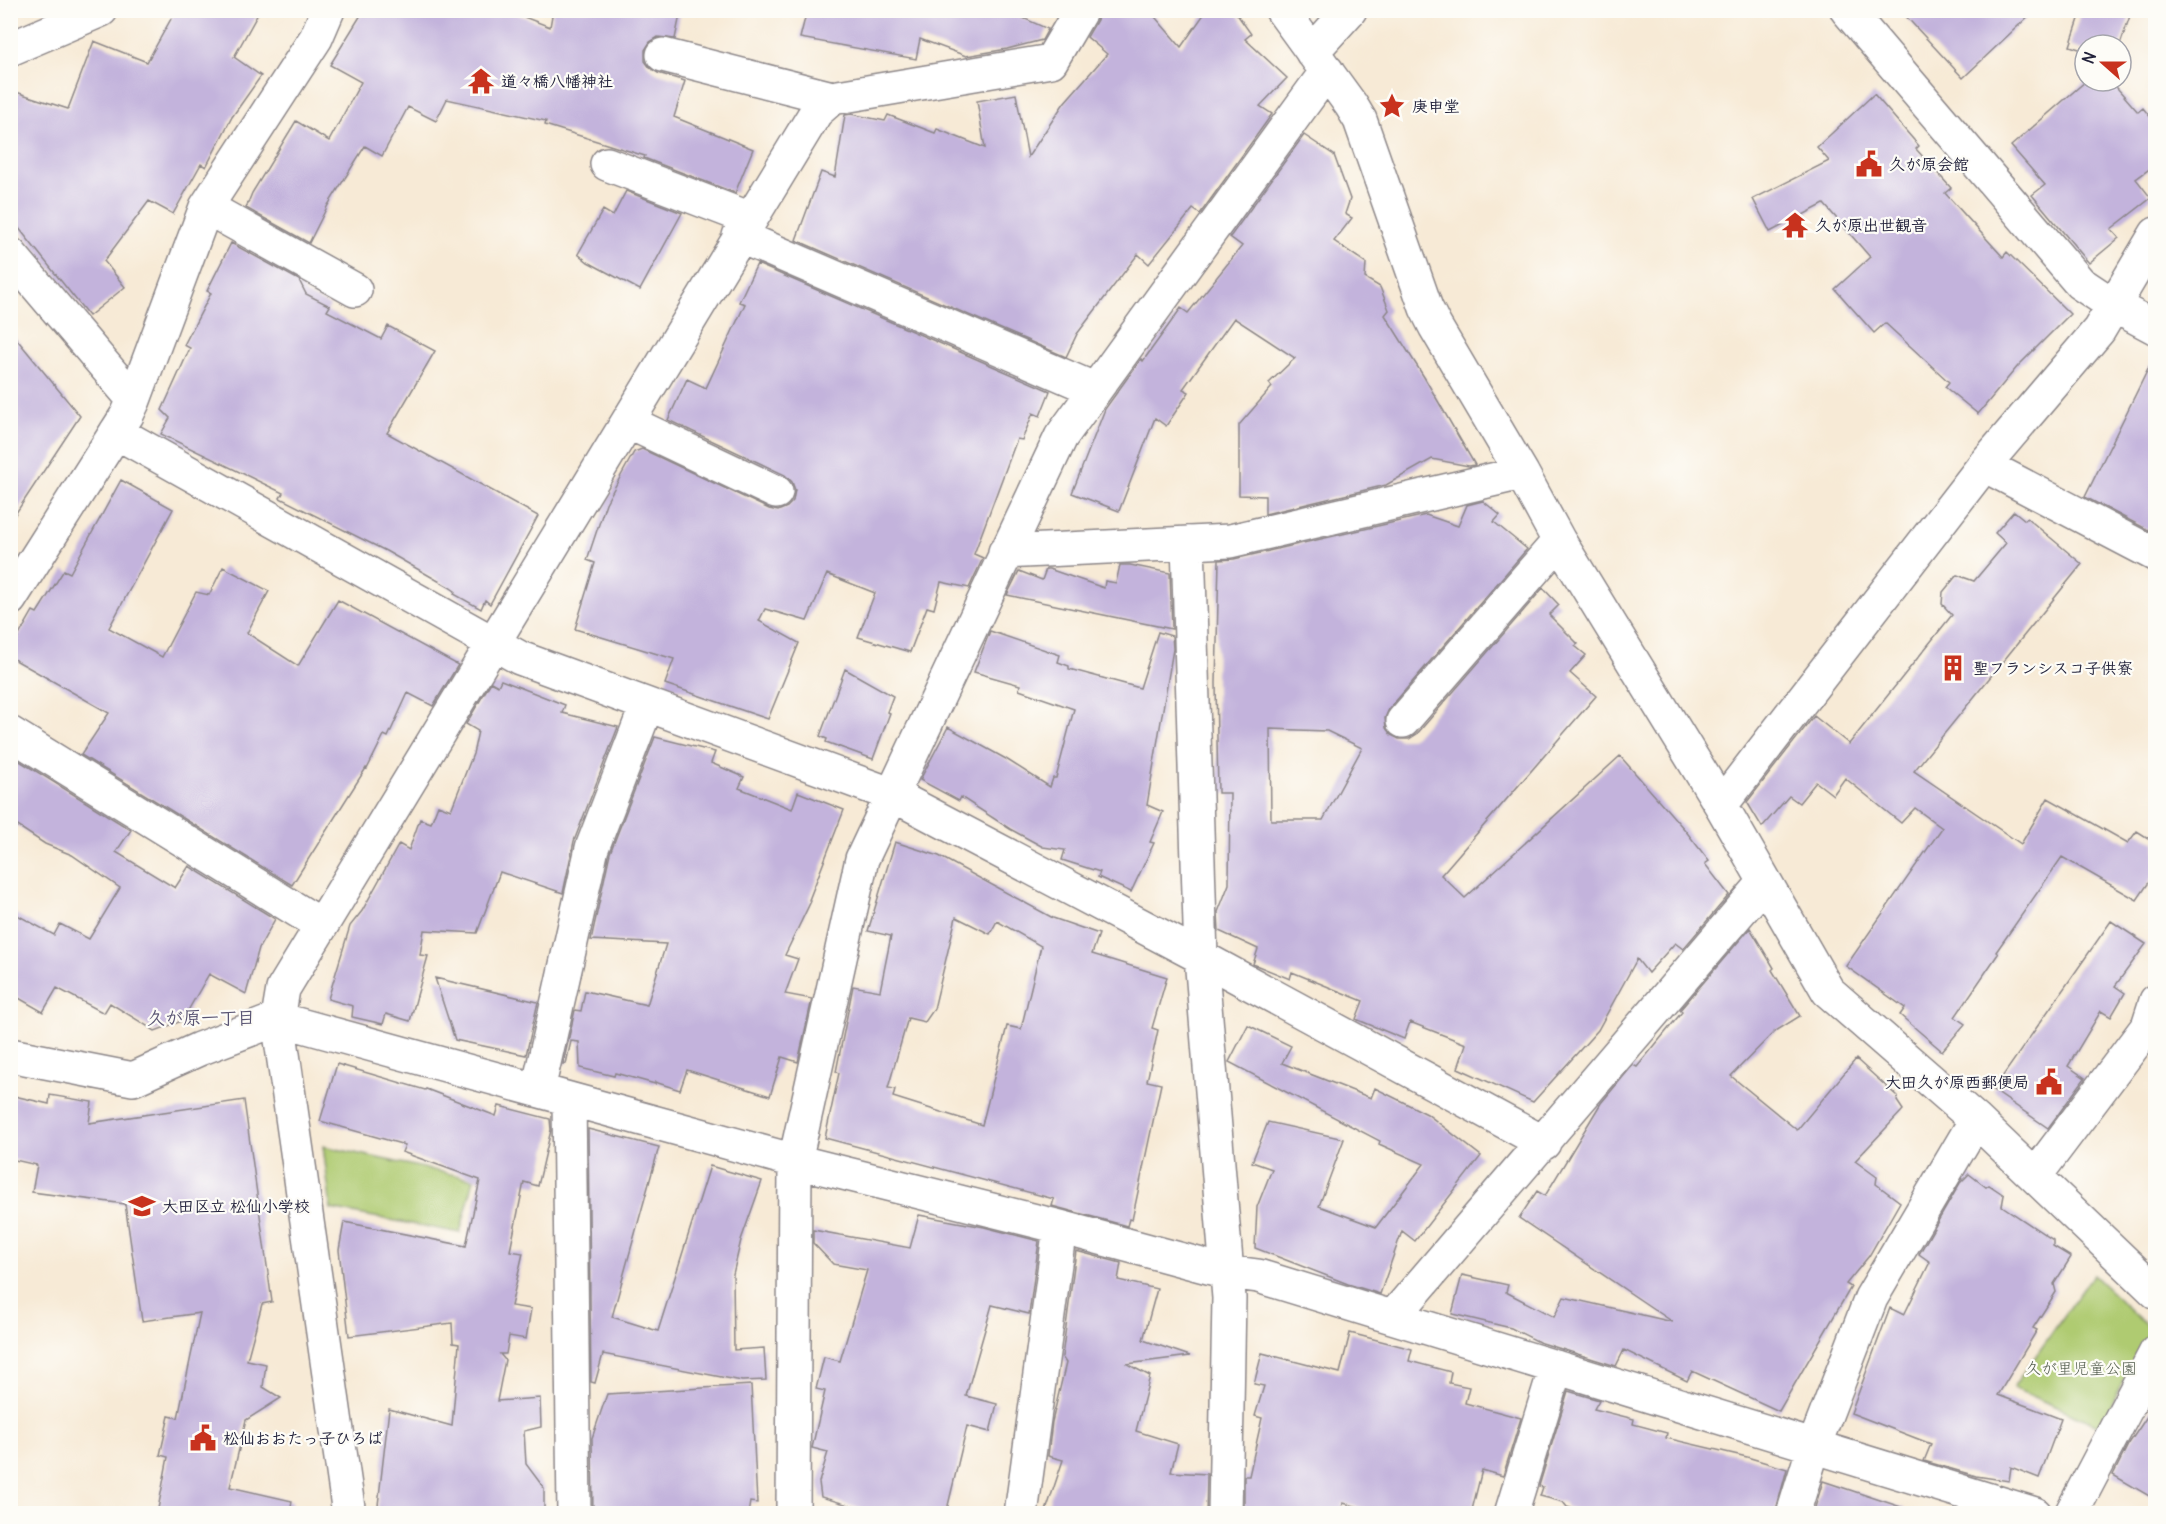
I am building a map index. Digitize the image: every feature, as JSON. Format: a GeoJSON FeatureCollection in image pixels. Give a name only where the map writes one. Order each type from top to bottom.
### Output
{"type":"FeatureCollection","features":[{"type":"Feature","properties":{"kind":"street"},"geometry":{"type":"LineString","coordinates":[[10,49],[101,10]]}},
{"type":"Feature","properties":{"kind":"street"},"geometry":{"type":"LineString","coordinates":[[10,599],[134,400],[206,207],[316,38],[328,10]]}},
{"type":"Feature","properties":{"kind":"street"},"geometry":{"type":"LineString","coordinates":[[1282,10],[1360,120],[1426,308],[1435,326],[1522,473],[1559,541],[1721,805],[1828,991],[1977,1120],[2156,1292]]}},
{"type":"Feature","properties":{"kind":"street"},"geometry":{"type":"LineString","coordinates":[[793,1514],[795,1161],[862,859],[1061,437],[1319,61],[1350,10]]}},
{"type":"Feature","properties":{"kind":"street"},"geometry":{"type":"LineString","coordinates":[[1847,10],[2080,283],[2113,305],[2156,328]]}},
{"type":"Feature","properties":{"kind":"street"},"geometry":{"type":"LineString","coordinates":[[663,55],[832,98],[1051,61],[1073,13]]}},
{"type":"Feature","properties":{"kind":"street"},"geometry":{"type":"LineString","coordinates":[[349,1514],[278,1018],[283,990],[816,111],[832,98]]}},
{"type":"Feature","properties":{"kind":"street"},"geometry":{"type":"LineString","coordinates":[[607,164],[1094,389]]}},
{"type":"Feature","properties":{"kind":"street"},"geometry":{"type":"LineString","coordinates":[[206,207],[355,290]]}},
{"type":"Feature","properties":{"kind":"street"},"geometry":{"type":"LineString","coordinates":[[1721,805],[1984,465],[2099,330],[2156,234]]}},
{"type":"Feature","properties":{"kind":"street"},"geometry":{"type":"LineString","coordinates":[[10,254],[134,400]]}},
{"type":"Feature","properties":{"kind":"street"},"geometry":{"type":"LineString","coordinates":[[628,422],[777,492]]}},
{"type":"Feature","properties":{"kind":"street"},"geometry":{"type":"LineString","coordinates":[[116,432],[520,658],[893,795],[1201,957],[1544,1143]]}},
{"type":"Feature","properties":{"kind":"street"},"geometry":{"type":"LineString","coordinates":[[1984,465],[2156,555]]}},
{"type":"Feature","properties":{"kind":"street"},"geometry":{"type":"LineString","coordinates":[[1005,552],[1230,541],[1522,473]]}},
{"type":"Feature","properties":{"kind":"street"},"geometry":{"type":"LineString","coordinates":[[1403,721],[1559,541]]}},
{"type":"Feature","properties":{"kind":"street"},"geometry":{"type":"LineString","coordinates":[[1188,543],[1201,957],[1229,1298],[1225,1514]]}},
{"type":"Feature","properties":{"kind":"street"},"geometry":{"type":"LineString","coordinates":[[574,1514],[554,1094],[592,849],[647,705]]}},
{"type":"Feature","properties":{"kind":"street"},"geometry":{"type":"LineString","coordinates":[[10,733],[321,925]]}},
{"type":"Feature","properties":{"kind":"street"},"geometry":{"type":"LineString","coordinates":[[1393,1317],[1765,882]]}},
{"type":"Feature","properties":{"kind":"street"},"geometry":{"type":"LineString","coordinates":[[2035,1176],[2148,1026],[2156,1000]]}},
{"type":"Feature","properties":{"kind":"street"},"geometry":{"type":"LineString","coordinates":[[10,1055],[133,1079],[199,1049],[278,1018],[795,1161],[1060,1227],[1227,1272],[1258,1276],[2035,1514]]}},
{"type":"Feature","properties":{"kind":"street"},"geometry":{"type":"LineString","coordinates":[[1793,1514],[1814,1446],[1871,1298],[1977,1120]]}},
{"type":"Feature","properties":{"kind":"street"},"geometry":{"type":"LineString","coordinates":[[1022,1514],[1060,1227]]}},
{"type":"Feature","properties":{"kind":"street"},"geometry":{"type":"LineString","coordinates":[[2071,1514],[2156,1352]]}},
{"type":"Feature","properties":{"kind":"street"},"geometry":{"type":"LineString","coordinates":[[1511,1514],[1556,1367]]}},
{"type":"Feature","properties":{"kind":"green space"},"geometry":{"type":"Polygon","coordinates":[[[323,1146],[474,1179],[460,1233],[331,1209],[323,1146]]]}},
{"type":"Feature","properties":{"kind":"green space","name":"久が里児童公園"},"geometry":{"type":"Polygon","coordinates":[[[2093,1275],[2151,1330],[2100,1426],[2013,1388],[2093,1275]]]}},
{"type":"Feature","properties":{"kind":"building"},"geometry":{"type":"Polygon","coordinates":[[[176,10],[260,10],[234,57],[261,76],[232,117],[206,167],[201,164],[173,214],[149,201],[104,261],[125,287],[89,316],[10,217],[10,90],[68,109],[94,41],[147,62],[176,10]]]}},
{"type":"Feature","properties":{"kind":"building"},"geometry":{"type":"Polygon","coordinates":[[[364,10],[506,10],[550,27],[553,10],[681,10],[675,39],[658,37],[650,42],[645,50],[645,61],[658,73],[685,81],[674,117],[753,149],[735,193],[644,158],[645,156],[545,125],[546,121],[447,99],[436,121],[408,107],[382,156],[365,146],[328,205],[309,243],[246,208],[252,193],[296,121],[329,141],[361,82],[330,65],[364,10]]]}},
{"type":"Feature","properties":{"kind":"building"},"geometry":{"type":"Polygon","coordinates":[[[807,10],[1005,10],[1048,29],[1042,40],[966,56],[920,39],[916,59],[800,38],[807,10]]]}},
{"type":"Feature","properties":{"kind":"building"},"geometry":{"type":"Polygon","coordinates":[[[1100,10],[1149,10],[1181,47],[1207,10],[1234,10],[1251,34],[1245,39],[1287,78],[1260,106],[1272,114],[1200,214],[1193,209],[1149,264],[1138,254],[1077,334],[1066,357],[796,240],[821,172],[835,177],[845,115],[851,114],[885,121],[888,115],[935,133],[937,129],[985,148],[977,101],[1016,94],[1028,157],[1064,103],[1107,54],[1087,37],[1100,10]]]}},
{"type":"Feature","properties":{"kind":"building"},"geometry":{"type":"Polygon","coordinates":[[[1900,10],[2035,10],[1963,78],[1900,10]]]}},
{"type":"Feature","properties":{"kind":"building"},"geometry":{"type":"Polygon","coordinates":[[[2082,10],[2132,10],[2124,33],[2074,33],[2082,10]]]}},
{"type":"Feature","properties":{"kind":"building"},"geometry":{"type":"Polygon","coordinates":[[[2073,92],[2121,93],[2138,112],[2143,108],[2156,124],[2156,164],[2136,179],[2151,198],[2111,229],[2119,238],[2089,263],[2032,195],[2045,185],[2011,146],[2073,92]]]}},
{"type":"Feature","properties":{"kind":"building"},"geometry":{"type":"Polygon","coordinates":[[[1874,94],[1919,146],[1916,149],[1951,188],[1945,193],[2003,257],[2007,252],[2070,314],[2018,366],[1978,414],[1945,387],[1949,382],[1885,323],[1874,333],[1835,289],[1870,257],[1824,204],[1770,232],[1753,199],[1829,161],[1817,147],[1874,94]]]}},
{"type":"Feature","properties":{"kind":"building"},"geometry":{"type":"Polygon","coordinates":[[[1304,135],[1334,155],[1350,199],[1345,214],[1352,218],[1334,241],[1366,263],[1365,278],[1380,287],[1389,310],[1385,315],[1475,465],[1469,466],[1432,459],[1386,485],[1265,514],[1265,496],[1239,495],[1239,425],[1272,387],[1269,383],[1295,358],[1234,318],[1183,389],[1189,392],[1166,426],[1155,418],[1119,511],[1072,493],[1105,409],[1181,308],[1188,313],[1242,246],[1230,237],[1304,135]]]}},
{"type":"Feature","properties":{"kind":"building"},"geometry":{"type":"Polygon","coordinates":[[[626,191],[682,213],[640,290],[588,262],[578,254],[603,210],[613,216],[626,191]]]}},
{"type":"Feature","properties":{"kind":"building"},"geometry":{"type":"Polygon","coordinates":[[[231,243],[299,280],[306,294],[330,306],[327,311],[381,339],[388,326],[435,351],[387,433],[538,516],[490,604],[485,600],[481,609],[454,594],[455,591],[449,587],[386,551],[280,498],[283,493],[161,434],[170,418],[162,410],[190,348],[184,345],[211,293],[207,291],[231,243]]]}},
{"type":"Feature","properties":{"kind":"building"},"geometry":{"type":"Polygon","coordinates":[[[757,264],[1050,391],[1040,416],[1033,413],[1022,440],[1017,439],[974,554],[983,558],[969,588],[941,582],[934,609],[927,607],[910,652],[858,637],[875,593],[827,574],[807,621],[765,609],[759,621],[799,643],[768,719],[665,684],[674,659],[575,629],[595,563],[587,560],[606,503],[634,452],[642,449],[769,509],[778,511],[793,501],[795,490],[792,482],[785,475],[668,420],[687,379],[706,388],[745,304],[739,302],[757,264]]]}},
{"type":"Feature","properties":{"kind":"building"},"geometry":{"type":"Polygon","coordinates":[[[10,331],[80,416],[10,522],[10,331]]]}},
{"type":"Feature","properties":{"kind":"building"},"geometry":{"type":"Polygon","coordinates":[[[2156,353],[2156,534],[2085,497],[2156,353]]]}},
{"type":"Feature","properties":{"kind":"building"},"geometry":{"type":"Polygon","coordinates":[[[121,480],[173,509],[109,628],[162,657],[196,592],[209,595],[223,567],[269,591],[247,633],[298,666],[338,600],[458,665],[433,706],[408,693],[388,737],[384,735],[367,769],[292,885],[81,755],[109,713],[10,657],[10,651],[33,611],[37,613],[64,570],[70,573],[121,480]]]}},
{"type":"Feature","properties":{"kind":"building"},"geometry":{"type":"Polygon","coordinates":[[[1483,501],[1500,515],[1494,522],[1527,549],[1389,709],[1385,718],[1386,728],[1391,735],[1399,739],[1409,739],[1417,734],[1543,588],[1559,605],[1549,615],[1578,644],[1575,646],[1586,655],[1570,673],[1596,696],[1441,875],[1465,898],[1620,756],[1685,830],[1709,861],[1705,864],[1729,895],[1683,949],[1675,943],[1648,973],[1637,959],[1598,1030],[1533,1102],[1458,1068],[1466,1044],[1410,1022],[1404,1039],[1356,1019],[1363,1001],[1292,972],[1290,979],[1253,964],[1258,949],[1219,931],[1218,912],[1229,884],[1230,793],[1218,793],[1216,683],[1219,560],[1234,559],[1426,515],[1458,526],[1467,505],[1483,501]],[[1270,729],[1271,820],[1323,820],[1362,748],[1327,731],[1270,729]]]}},
{"type":"Feature","properties":{"kind":"building"},"geometry":{"type":"Polygon","coordinates":[[[2014,511],[2025,520],[2027,518],[2082,564],[1914,771],[2021,844],[2048,798],[2128,843],[2137,831],[2156,843],[2156,872],[2137,900],[2062,857],[1996,952],[1998,954],[1955,1017],[1965,1024],[1942,1051],[1900,1015],[1905,1008],[1846,966],[1942,828],[1915,808],[1901,823],[1845,778],[1833,795],[1816,782],[1799,803],[1789,796],[1762,827],[1747,802],[1814,716],[1849,744],[1952,615],[1942,604],[1943,592],[1957,575],[1974,581],[2006,543],[1995,533],[2014,511]]]}},
{"type":"Feature","properties":{"kind":"building"},"geometry":{"type":"Polygon","coordinates":[[[1120,565],[1170,573],[1172,629],[1007,595],[1019,571],[1042,580],[1046,569],[1049,569],[1104,588],[1105,581],[1116,583],[1120,565]]]}},
{"type":"Feature","properties":{"kind":"building"},"geometry":{"type":"Polygon","coordinates":[[[990,631],[1060,655],[1058,662],[1069,666],[1069,669],[1140,688],[1158,632],[1172,636],[1173,649],[1147,805],[1163,812],[1150,842],[1154,843],[1131,892],[1098,877],[1100,872],[1062,860],[1065,850],[1043,847],[1010,829],[961,797],[959,801],[920,780],[948,727],[1006,759],[1050,787],[1053,778],[1056,778],[1074,709],[1019,690],[1020,685],[974,672],[990,631]]]}},
{"type":"Feature","properties":{"kind":"building"},"geometry":{"type":"Polygon","coordinates":[[[845,669],[893,696],[887,712],[890,713],[873,759],[826,742],[827,739],[820,736],[845,669]]]}},
{"type":"Feature","properties":{"kind":"building"},"geometry":{"type":"Polygon","coordinates":[[[501,680],[565,705],[562,713],[618,727],[574,841],[563,893],[500,872],[477,933],[424,930],[420,955],[428,956],[410,1021],[386,1014],[383,1024],[352,1017],[353,1006],[328,999],[350,926],[362,911],[399,844],[409,850],[420,819],[431,823],[438,805],[451,810],[473,754],[478,731],[466,724],[491,682],[498,686],[501,680]]]}},
{"type":"Feature","properties":{"kind":"building"},"geometry":{"type":"Polygon","coordinates":[[[655,737],[715,752],[711,763],[744,777],[739,788],[792,809],[798,792],[844,810],[809,900],[811,901],[785,955],[798,959],[785,994],[812,999],[798,1062],[782,1057],[770,1096],[687,1070],[680,1090],[615,1073],[614,1076],[580,1068],[579,1042],[571,1041],[566,1064],[563,1064],[575,1010],[581,1011],[585,991],[647,1005],[666,944],[591,940],[610,853],[655,737]]]}},
{"type":"Feature","properties":{"kind":"building"},"geometry":{"type":"Polygon","coordinates":[[[10,755],[131,830],[116,852],[175,888],[189,866],[275,919],[259,948],[246,994],[209,974],[182,1021],[155,1031],[110,1003],[104,1013],[57,988],[43,1012],[10,993],[10,911],[54,935],[60,924],[89,939],[120,888],[72,855],[45,844],[10,821],[10,755]]]}},
{"type":"Feature","properties":{"kind":"building"},"geometry":{"type":"Polygon","coordinates":[[[895,842],[939,856],[1053,918],[1099,934],[1092,954],[1167,977],[1152,1028],[1158,1030],[1147,1081],[1161,1084],[1132,1220],[1129,1219],[1127,1226],[1052,1206],[1054,1199],[825,1138],[839,1073],[836,1072],[853,986],[880,991],[891,936],[868,931],[895,842]],[[956,917],[934,1009],[925,1022],[908,1018],[888,1088],[895,1089],[893,1097],[982,1125],[1007,1026],[1021,1029],[1041,946],[997,921],[990,934],[956,917]]]}},
{"type":"Feature","properties":{"kind":"building"},"geometry":{"type":"Polygon","coordinates":[[[2111,921],[2146,944],[2115,986],[2125,993],[2111,1017],[2101,1011],[2068,1066],[2085,1078],[2048,1128],[1993,1090],[2111,921]]]}},
{"type":"Feature","properties":{"kind":"building"},"geometry":{"type":"Polygon","coordinates":[[[1750,928],[1800,1016],[1774,1032],[1731,1076],[1797,1130],[1856,1059],[1898,1097],[1897,1101],[1903,1110],[1855,1161],[1877,1177],[1876,1184],[1900,1202],[1869,1256],[1846,1284],[1851,1287],[1779,1411],[1692,1371],[1687,1381],[1624,1350],[1616,1366],[1539,1342],[1511,1328],[1452,1314],[1462,1275],[1508,1285],[1506,1292],[1554,1317],[1564,1297],[1673,1322],[1519,1218],[1537,1191],[1545,1196],[1601,1103],[1633,1065],[1637,1067],[1682,1012],[1680,1010],[1750,928]]]}},
{"type":"Feature","properties":{"kind":"building"},"geometry":{"type":"Polygon","coordinates":[[[435,978],[538,1002],[526,1055],[455,1040],[435,978]]]}},
{"type":"Feature","properties":{"kind":"building"},"geometry":{"type":"Polygon","coordinates":[[[1248,1025],[1291,1046],[1282,1063],[1371,1098],[1375,1088],[1427,1114],[1481,1156],[1415,1241],[1402,1231],[1380,1294],[1255,1248],[1257,1207],[1272,1169],[1252,1162],[1268,1122],[1344,1139],[1319,1206],[1376,1227],[1424,1164],[1379,1144],[1380,1141],[1229,1062],[1248,1025]]]}},
{"type":"Feature","properties":{"kind":"building"},"geometry":{"type":"Polygon","coordinates":[[[337,1064],[426,1089],[496,1116],[499,1106],[550,1119],[551,1130],[538,1186],[524,1182],[510,1251],[523,1253],[511,1306],[531,1309],[526,1339],[509,1336],[506,1354],[500,1354],[505,1360],[497,1401],[540,1398],[541,1427],[524,1431],[526,1464],[544,1488],[544,1514],[377,1514],[389,1409],[452,1426],[459,1344],[453,1343],[452,1323],[349,1336],[339,1250],[344,1222],[466,1246],[480,1180],[402,1152],[405,1145],[320,1121],[337,1064]]]}},
{"type":"Feature","properties":{"kind":"building"},"geometry":{"type":"Polygon","coordinates":[[[10,1095],[49,1104],[50,1095],[92,1102],[89,1123],[244,1100],[272,1302],[262,1304],[247,1360],[266,1364],[263,1387],[281,1398],[246,1420],[230,1487],[292,1501],[290,1514],[157,1514],[168,1457],[160,1455],[169,1416],[178,1418],[200,1313],[142,1321],[125,1204],[32,1192],[37,1165],[10,1159],[10,1095]]]}},
{"type":"Feature","properties":{"kind":"building"},"geometry":{"type":"Polygon","coordinates":[[[588,1129],[659,1147],[612,1317],[658,1331],[710,1166],[762,1181],[741,1240],[733,1274],[734,1350],[764,1348],[766,1380],[742,1381],[603,1354],[595,1383],[591,1382],[588,1129]]]}},
{"type":"Feature","properties":{"kind":"building"},"geometry":{"type":"Polygon","coordinates":[[[1969,1174],[1986,1187],[1989,1185],[2004,1195],[2002,1206],[2053,1240],[2053,1246],[2071,1257],[2054,1284],[2056,1292],[2033,1328],[2037,1330],[1998,1395],[2061,1419],[2039,1478],[2011,1467],[2009,1481],[1976,1476],[1924,1461],[1931,1444],[1851,1413],[1890,1308],[1904,1315],[1930,1262],[1919,1254],[1960,1183],[1969,1174]]]}},
{"type":"Feature","properties":{"kind":"building"},"geometry":{"type":"Polygon","coordinates":[[[919,1215],[984,1227],[1039,1241],[1029,1314],[992,1305],[966,1396],[997,1404],[990,1432],[967,1426],[946,1514],[879,1514],[821,1497],[819,1482],[828,1452],[812,1448],[825,1391],[816,1389],[824,1357],[840,1361],[867,1270],[833,1264],[813,1243],[813,1230],[910,1248],[919,1215]]]}},
{"type":"Feature","properties":{"kind":"building"},"geometry":{"type":"Polygon","coordinates":[[[1076,1251],[1121,1263],[1118,1280],[1157,1289],[1143,1340],[1190,1356],[1127,1364],[1150,1376],[1136,1431],[1178,1444],[1171,1472],[1207,1474],[1206,1514],[1045,1514],[1063,1460],[1048,1456],[1052,1422],[1066,1363],[1062,1357],[1076,1251]]]}},
{"type":"Feature","properties":{"kind":"building"},"geometry":{"type":"Polygon","coordinates":[[[1350,1333],[1412,1349],[1409,1361],[1451,1372],[1449,1383],[1469,1387],[1465,1403],[1521,1418],[1503,1476],[1482,1470],[1471,1514],[1386,1514],[1343,1503],[1341,1514],[1244,1514],[1244,1476],[1249,1476],[1262,1418],[1255,1416],[1264,1386],[1254,1384],[1262,1353],[1340,1373],[1350,1333]]]}},
{"type":"Feature","properties":{"kind":"building"},"geometry":{"type":"Polygon","coordinates":[[[751,1385],[757,1503],[750,1502],[748,1514],[593,1514],[592,1438],[607,1394],[751,1385]]]}},
{"type":"Feature","properties":{"kind":"building"},"geometry":{"type":"Polygon","coordinates":[[[1568,1391],[1599,1400],[1594,1409],[1634,1419],[1633,1424],[1667,1433],[1666,1438],[1787,1469],[1775,1514],[1592,1514],[1567,1507],[1563,1502],[1540,1496],[1543,1487],[1539,1486],[1568,1391]]]}},
{"type":"Feature","properties":{"kind":"building"},"geometry":{"type":"Polygon","coordinates":[[[2156,1403],[2156,1500],[2113,1475],[2128,1445],[2156,1403]]]}},
{"type":"Feature","properties":{"kind":"building"},"geometry":{"type":"Polygon","coordinates":[[[1823,1481],[1904,1508],[1903,1514],[1813,1514],[1823,1481]]]}},
{"type":"Feature","properties":{"kind":"place","name":"道々橋八幡神社"},"geometry":{"type":"Point","coordinates":[481,81]}},
{"type":"Feature","properties":{"kind":"place","name":"庚申堂"},"geometry":{"type":"Point","coordinates":[1392,106]}},
{"type":"Feature","properties":{"kind":"place","name":"久が原会館"},"geometry":{"type":"Point","coordinates":[1869,164]}},
{"type":"Feature","properties":{"kind":"place","name":"久が原出世観音"},"geometry":{"type":"Point","coordinates":[1795,225]}},
{"type":"Feature","properties":{"kind":"place","name":"聖フランシスコ子供寮"},"geometry":{"type":"Point","coordinates":[1953,668]}},
{"type":"Feature","properties":{"kind":"place","name":"大田久が原西郵便局"},"geometry":{"type":"Point","coordinates":[2049,1082]}},
{"type":"Feature","properties":{"kind":"place","name":"大田区立 松仙小学校"},"geometry":{"type":"Point","coordinates":[142,1206]}},
{"type":"Feature","properties":{"kind":"place","name":"松仙おおたっ子ひろば"},"geometry":{"type":"Point","coordinates":[203,1438]}},
{"type":"Feature","properties":{"kind":"district","name":"久が原一丁目"},"geometry":{"type":"Point","coordinates":[201,1018]}}]}
